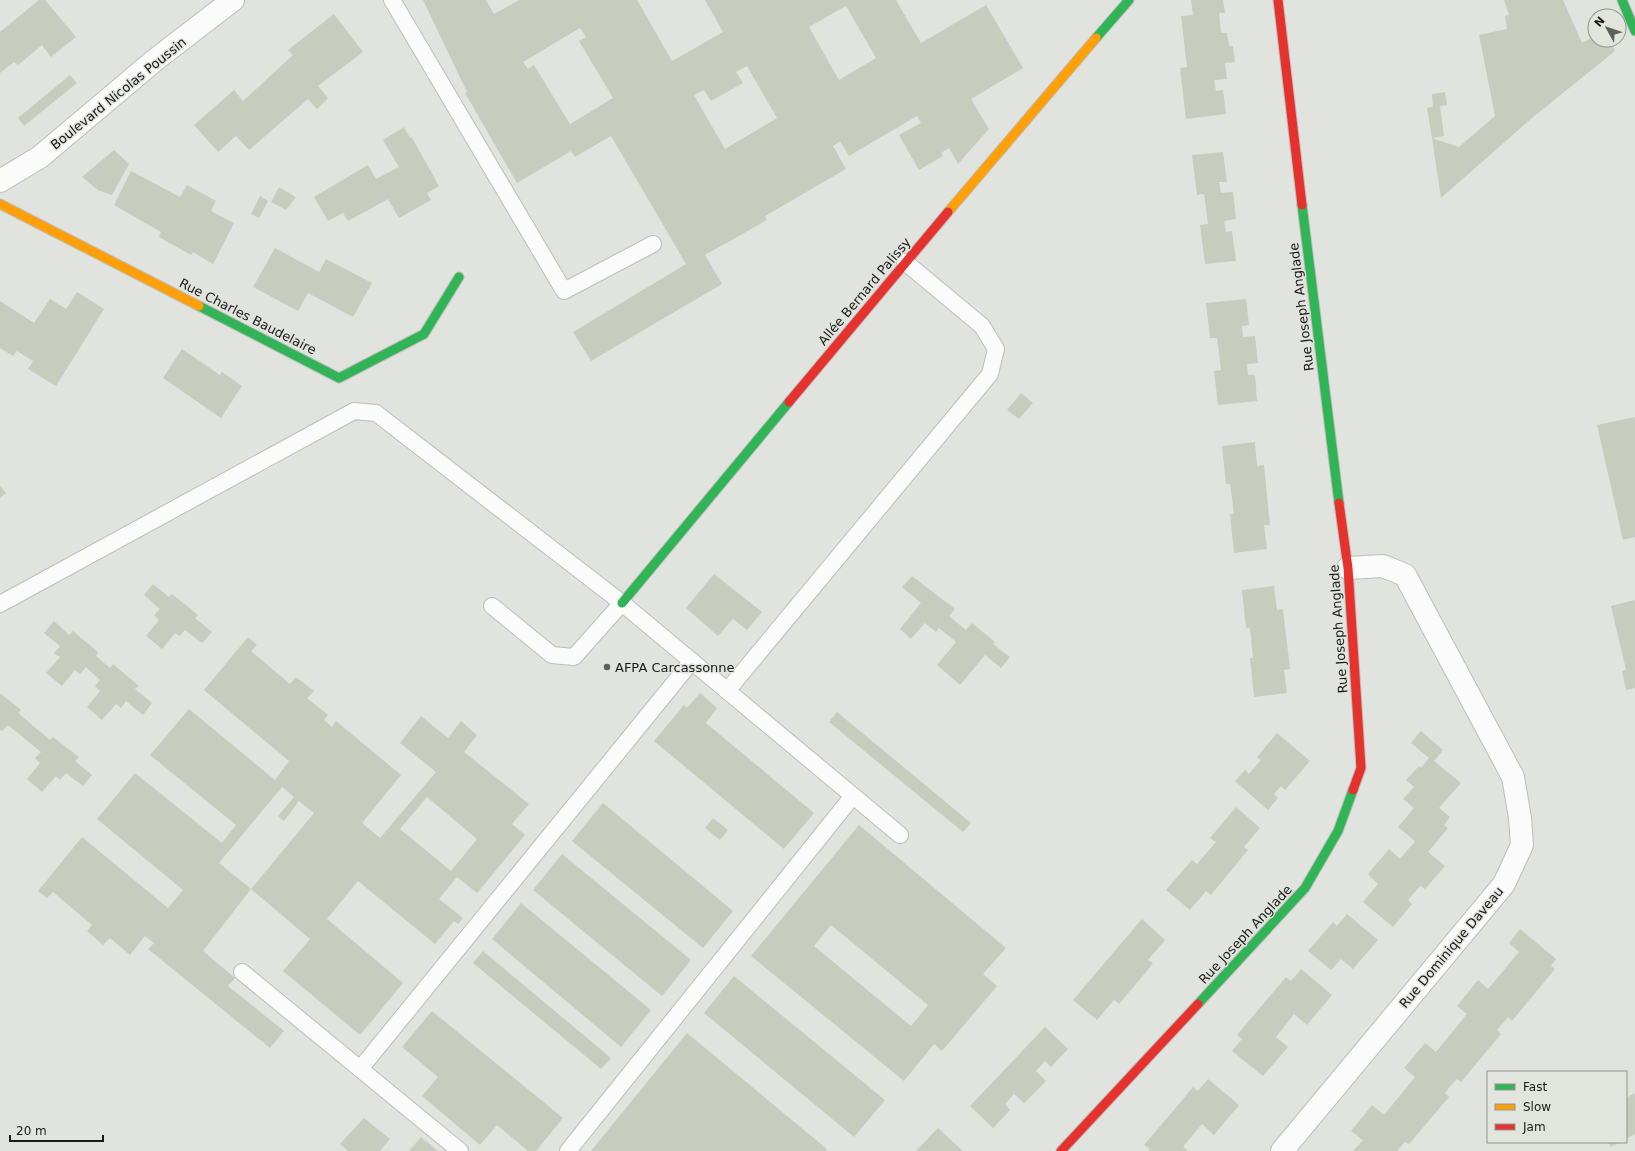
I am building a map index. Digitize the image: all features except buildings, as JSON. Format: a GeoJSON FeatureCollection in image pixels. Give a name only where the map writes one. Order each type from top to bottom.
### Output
{"type":"FeatureCollection","features":[{"type":"Feature","properties":{"kind":"street","name":"Boulevard Nicolas Poussin"},"geometry":{"type":"LineString","coordinates":[[0,181],[40,157],[155,60],[233,0]]}},
{"type":"Feature","properties":{"kind":"street","name":"Allée Bernard Palissy"},"geometry":{"type":"LineString","coordinates":[[622,603],[905,262],[1129,0]]}},
{"type":"Feature","properties":{"kind":"street","name":"Rue Joseph Anglade"},"geometry":{"type":"LineString","coordinates":[[1061,1151],[1305,888],[1338,831],[1360,768],[1348,568],[1325,400],[1278,0]]}},
{"type":"Feature","properties":{"kind":"street"},"geometry":{"type":"LineString","coordinates":[[1622,0],[1635,31]]}},
{"type":"Feature","properties":{"kind":"street","name":"Rue Charles Baudelaire"},"geometry":{"type":"LineString","coordinates":[[0,204],[340,378],[424,334],[459,276]]}},
{"type":"Feature","properties":{"kind":"street","name":"Rue Dominique Daveau"},"geometry":{"type":"LineString","coordinates":[[1282,1151],[1504,884],[1522,845],[1520,818],[1513,776],[1405,575],[1383,566],[1348,568]]}},
{"type":"Feature","properties":{"kind":"lane"},"geometry":{"type":"LineString","coordinates":[[392,0],[564,291],[653,244]]}},
{"type":"Feature","properties":{"kind":"lane"},"geometry":{"type":"LineString","coordinates":[[727,691],[990,374],[996,349],[982,326],[905,262]]}},
{"type":"Feature","properties":{"kind":"lane"},"geometry":{"type":"LineString","coordinates":[[0,604],[354,411],[376,413],[622,603],[900,835]]}},
{"type":"Feature","properties":{"kind":"lane"},"geometry":{"type":"LineString","coordinates":[[492,606],[552,655],[574,657],[622,603]]}},
{"type":"Feature","properties":{"kind":"lane"},"geometry":{"type":"LineString","coordinates":[[360,1069],[692,662]]}},
{"type":"Feature","properties":{"kind":"lane"},"geometry":{"type":"LineString","coordinates":[[568,1151],[852,796]]}},
{"type":"Feature","properties":{"kind":"lane"},"geometry":{"type":"LineString","coordinates":[[242,972],[460,1151]]}},
{"type":"Feature","properties":{"kind":"traffic: fast"},"geometry":{"type":"LineString","coordinates":[[1096,38],[1129,0]]}},
{"type":"Feature","properties":{"kind":"traffic: fast"},"geometry":{"type":"LineString","coordinates":[[1622,0],[1635,31]]}},
{"type":"Feature","properties":{"kind":"traffic: fast"},"geometry":{"type":"LineString","coordinates":[[1302,205],[1339,503]]}},
{"type":"Feature","properties":{"kind":"traffic: fast"},"geometry":{"type":"LineString","coordinates":[[199,306],[339,378],[424,334],[459,277]]}},
{"type":"Feature","properties":{"kind":"traffic: fast"},"geometry":{"type":"LineString","coordinates":[[622,603],[789,402]]}},
{"type":"Feature","properties":{"kind":"traffic: fast"},"geometry":{"type":"LineString","coordinates":[[1198,1004],[1305,888],[1338,831],[1353,790]]}},
{"type":"Feature","properties":{"kind":"traffic: slow"},"geometry":{"type":"LineString","coordinates":[[948,212],[1096,38]]}},
{"type":"Feature","properties":{"kind":"traffic: slow"},"geometry":{"type":"LineString","coordinates":[[0,204],[199,306]]}},
{"type":"Feature","properties":{"kind":"traffic: jam"},"geometry":{"type":"LineString","coordinates":[[1278,0],[1302,205]]}},
{"type":"Feature","properties":{"kind":"traffic: jam"},"geometry":{"type":"LineString","coordinates":[[789,402],[948,212]]}},
{"type":"Feature","properties":{"kind":"traffic: jam"},"geometry":{"type":"LineString","coordinates":[[1339,503],[1348,568],[1361,768],[1353,790]]}},
{"type":"Feature","properties":{"kind":"traffic: jam"},"geometry":{"type":"LineString","coordinates":[[1061,1151],[1198,1004]]}},
{"type":"Feature","properties":{"kind":"place","name":"AFPA Carcassonne"},"geometry":{"type":"Point","coordinates":[607,667]}}]}
